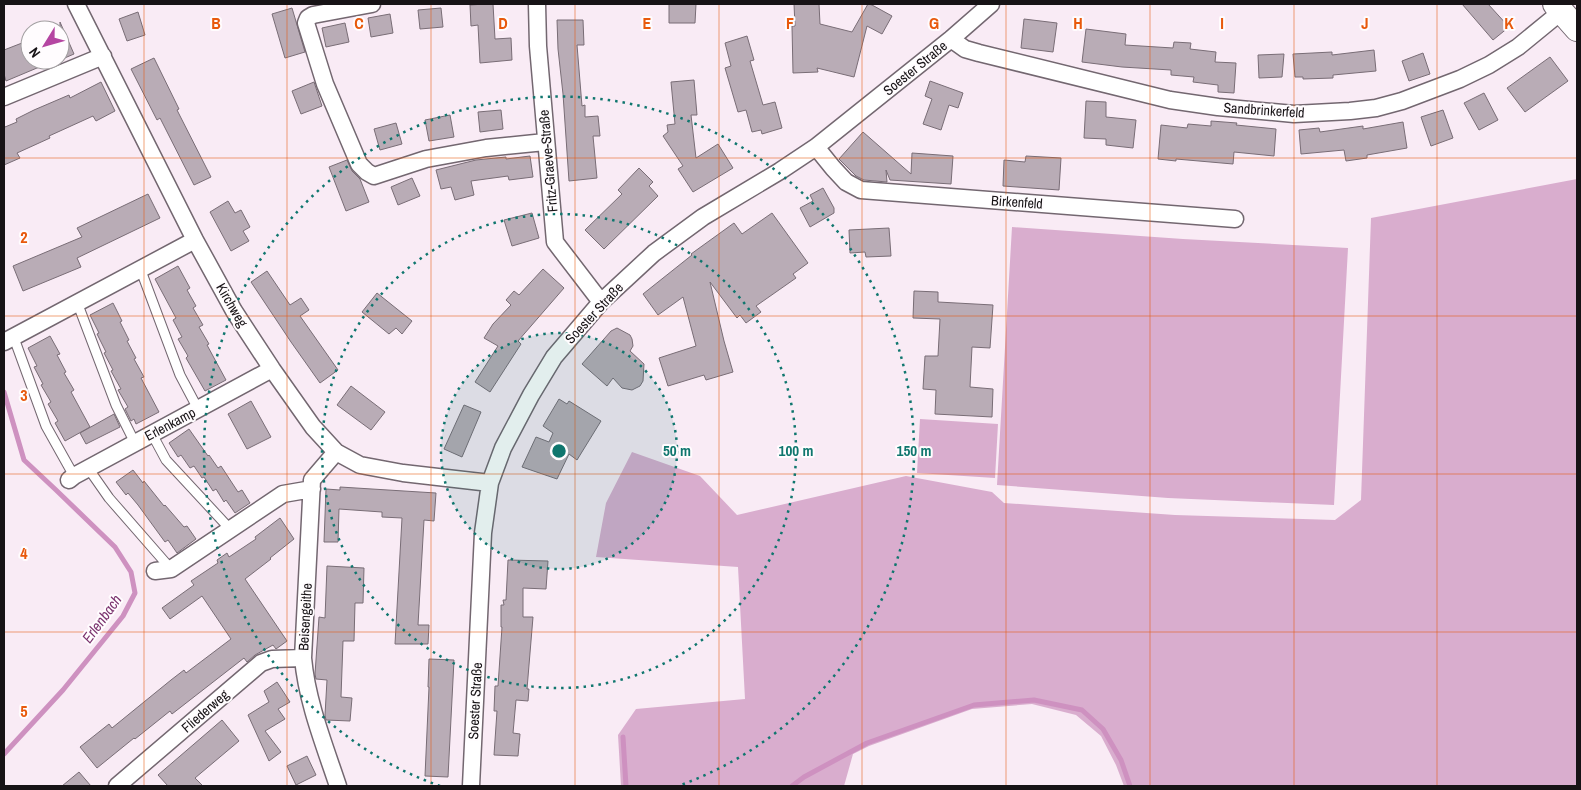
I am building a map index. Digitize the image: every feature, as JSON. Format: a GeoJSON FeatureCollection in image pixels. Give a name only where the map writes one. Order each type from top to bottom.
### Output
{"type":"FeatureCollection","features":[{"type":"Feature","properties":{"kind":"main road"},"geometry":{"type":"LineString","coordinates":[[1558,8],[1577,29]]}},
{"type":"Feature","properties":{"kind":"street","name":"Kirchweg"},"geometry":{"type":"LineString","coordinates":[[76,4],[195,240],[234,311],[305,417],[336,452],[360,465],[403,473],[490,483]]}},
{"type":"Feature","properties":{"kind":"street"},"geometry":{"type":"LineString","coordinates":[[372,4],[313,14],[306,23],[324,84],[359,164],[367,172],[374,176],[434,158],[486,148],[545,142]]}},
{"type":"Feature","properties":{"kind":"street","name":"Fritz-Graeve-Straße"},"geometry":{"type":"LineString","coordinates":[[537,4],[545,142],[555,242],[601,302]]}},
{"type":"Feature","properties":{"kind":"street","name":"Soester Straße"},"geometry":{"type":"LineString","coordinates":[[471,786],[483,533],[490,483],[503,448],[554,357],[601,302],[654,253],[703,217],[816,147],[951,39],[991,4]]}},
{"type":"Feature","properties":{"kind":"street","name":"Sandbrinkerfeld"},"geometry":{"type":"LineString","coordinates":[[951,39],[965,49],[979,53],[1170,100],[1264,112],[1324,113],[1376,108],[1402,102],[1460,79],[1518,47],[1558,8]]}},
{"type":"Feature","properties":{"kind":"street"},"geometry":{"type":"LineString","coordinates":[[4,97],[103,56]]}},
{"type":"Feature","properties":{"kind":"street","name":"Birkenfeld"},"geometry":{"type":"LineString","coordinates":[[816,147],[846,182],[861,190],[1235,219]]}},
{"type":"Feature","properties":{"kind":"street"},"geometry":{"type":"LineString","coordinates":[[9,340],[195,240]]}},
{"type":"Feature","properties":{"kind":"street","name":"Erlenkamp"},"geometry":{"type":"LineString","coordinates":[[77,474],[272,369]]}},
{"type":"Feature","properties":{"kind":"street","name":"Beisengeithe"},"geometry":{"type":"LineString","coordinates":[[336,452],[312,480],[303,658],[310,701],[338,786]]}},
{"type":"Feature","properties":{"kind":"street"},"geometry":{"type":"LineString","coordinates":[[163,570],[230,530],[283,494],[312,489]]}},
{"type":"Feature","properties":{"kind":"street","name":"Fliederweg"},"geometry":{"type":"LineString","coordinates":[[117,786],[261,664],[272,659],[303,658]]}},
{"type":"Feature","properties":{"kind":"lane"},"geometry":{"type":"LineString","coordinates":[[140,268],[180,374],[198,409]]}},
{"type":"Feature","properties":{"kind":"lane"},"geometry":{"type":"LineString","coordinates":[[77,302],[116,405],[135,443]]}},
{"type":"Feature","properties":{"kind":"lane"},"geometry":{"type":"LineString","coordinates":[[9,340],[46,426],[77,474],[108,498],[163,570]]}},
{"type":"Feature","properties":{"kind":"lane"},"geometry":{"type":"LineString","coordinates":[[152,434],[166,460],[230,530]]}},
{"type":"Feature","properties":{"kind":"shaded area"},"geometry":{"type":"Polygon","coordinates":[[[1577,179],[1577,786],[1124,786],[1116,765],[1101,736],[1076,715],[1032,704],[972,709],[869,746],[853,754],[844,786],[621,786],[618,735],[636,709],[745,699],[738,567],[596,557],[606,503],[632,452],[700,476],[737,515],[906,476],[992,492],[1004,503],[1175,515],[1335,520],[1361,500],[1371,218],[1577,179]]]}},
{"type":"Feature","properties":{"kind":"shaded area"},"geometry":{"type":"Polygon","coordinates":[[[1012,227],[1348,248],[1334,505],[1168,498],[997,485],[1012,227]]]}},
{"type":"Feature","properties":{"kind":"shaded area"},"geometry":{"type":"Polygon","coordinates":[[[920,419],[998,424],[995,478],[917,473],[920,419]]]}},
{"type":"Feature","properties":{"kind":"building"},"geometry":{"type":"Polygon","coordinates":[[[493,4],[495,39],[511,38],[512,60],[480,63],[478,25],[471,26],[470,5],[493,4]]]}},
{"type":"Feature","properties":{"kind":"building"},"geometry":{"type":"Polygon","coordinates":[[[669,4],[696,4],[695,23],[669,23],[669,4]]]}},
{"type":"Feature","properties":{"kind":"building"},"geometry":{"type":"Polygon","coordinates":[[[794,4],[819,4],[820,24],[852,32],[868,4],[892,16],[882,34],[867,26],[854,77],[817,68],[818,72],[793,73],[792,26],[795,26],[794,4]]]}},
{"type":"Feature","properties":{"kind":"building"},"geometry":{"type":"Polygon","coordinates":[[[1462,4],[1488,4],[1509,27],[1493,40],[1462,4]]]}},
{"type":"Feature","properties":{"kind":"building"},"geometry":{"type":"Polygon","coordinates":[[[292,8],[305,52],[285,58],[272,14],[292,8]]]}},
{"type":"Feature","properties":{"kind":"building"},"geometry":{"type":"Polygon","coordinates":[[[441,8],[443,27],[420,29],[418,10],[441,8]]]}},
{"type":"Feature","properties":{"kind":"building"},"geometry":{"type":"Polygon","coordinates":[[[138,12],[145,35],[127,41],[119,19],[138,12]]]}},
{"type":"Feature","properties":{"kind":"building"},"geometry":{"type":"Polygon","coordinates":[[[390,14],[393,33],[371,37],[368,18],[390,14]]]}},
{"type":"Feature","properties":{"kind":"building"},"geometry":{"type":"Polygon","coordinates":[[[1024,19],[1057,23],[1053,52],[1021,48],[1024,19]]]}},
{"type":"Feature","properties":{"kind":"building"},"geometry":{"type":"Polygon","coordinates":[[[557,20],[583,20],[584,45],[577,45],[582,106],[585,105],[585,117],[598,116],[600,136],[593,136],[597,178],[569,181],[557,20]]]}},
{"type":"Feature","properties":{"kind":"building"},"geometry":{"type":"Polygon","coordinates":[[[345,23],[349,42],[326,47],[322,28],[345,23]]]}},
{"type":"Feature","properties":{"kind":"building"},"geometry":{"type":"Polygon","coordinates":[[[1086,29],[1126,34],[1125,45],[1173,48],[1174,42],[1191,43],[1190,49],[1216,52],[1215,62],[1236,63],[1234,93],[1218,92],[1218,85],[1193,82],[1194,77],[1171,75],[1171,70],[1082,62],[1086,29]]]}},
{"type":"Feature","properties":{"kind":"building"},"geometry":{"type":"Polygon","coordinates":[[[747,36],[754,60],[750,61],[763,105],[775,102],[782,128],[762,134],[761,130],[752,132],[746,110],[738,112],[725,68],[731,66],[725,43],[747,36]]]}},
{"type":"Feature","properties":{"kind":"building"},"geometry":{"type":"Polygon","coordinates":[[[20,44],[20,70],[32,70],[6,81],[4,74],[4,50],[20,44]]]}},
{"type":"Feature","properties":{"kind":"building"},"geometry":{"type":"Polygon","coordinates":[[[70,45],[74,54],[70,56],[70,45]]]}},
{"type":"Feature","properties":{"kind":"building"},"geometry":{"type":"Polygon","coordinates":[[[1374,50],[1376,71],[1333,75],[1333,78],[1303,79],[1303,77],[1295,77],[1293,54],[1332,52],[1332,55],[1374,50]]]}},
{"type":"Feature","properties":{"kind":"building"},"geometry":{"type":"Polygon","coordinates":[[[1423,53],[1430,74],[1409,81],[1402,61],[1423,53]]]}},
{"type":"Feature","properties":{"kind":"building"},"geometry":{"type":"Polygon","coordinates":[[[1284,54],[1282,77],[1259,78],[1258,55],[1284,54]]]}},
{"type":"Feature","properties":{"kind":"building"},"geometry":{"type":"Polygon","coordinates":[[[1550,57],[1568,81],[1525,112],[1507,88],[1550,57]]]}},
{"type":"Feature","properties":{"kind":"building"},"geometry":{"type":"Polygon","coordinates":[[[154,58],[179,109],[177,110],[211,177],[194,185],[160,118],[157,120],[131,69],[154,58]]]}},
{"type":"Feature","properties":{"kind":"building"},"geometry":{"type":"Polygon","coordinates":[[[694,80],[697,115],[691,115],[696,158],[718,144],[733,168],[693,192],[678,169],[683,166],[663,136],[668,132],[667,125],[675,124],[671,82],[694,80]]]}},
{"type":"Feature","properties":{"kind":"building"},"geometry":{"type":"Polygon","coordinates":[[[930,81],[963,93],[958,108],[949,105],[941,130],[923,124],[932,99],[925,96],[930,81]]]}},
{"type":"Feature","properties":{"kind":"building"},"geometry":{"type":"Polygon","coordinates":[[[101,82],[115,111],[96,121],[93,116],[49,136],[50,138],[17,153],[20,158],[4,165],[4,124],[5,127],[17,122],[16,119],[34,110],[69,95],[70,98],[101,82]]]}},
{"type":"Feature","properties":{"kind":"building"},"geometry":{"type":"Polygon","coordinates":[[[314,82],[322,106],[301,114],[292,91],[314,82]]]}},
{"type":"Feature","properties":{"kind":"building"},"geometry":{"type":"Polygon","coordinates":[[[1484,93],[1498,120],[1479,130],[1464,103],[1484,93]]]}},
{"type":"Feature","properties":{"kind":"building"},"geometry":{"type":"Polygon","coordinates":[[[1086,101],[1106,102],[1106,117],[1136,120],[1133,148],[1106,145],[1106,139],[1084,138],[1086,101]]]}},
{"type":"Feature","properties":{"kind":"building"},"geometry":{"type":"Polygon","coordinates":[[[501,110],[503,129],[480,132],[478,112],[501,110]]]}},
{"type":"Feature","properties":{"kind":"building"},"geometry":{"type":"Polygon","coordinates":[[[1443,110],[1453,138],[1431,146],[1421,117],[1443,110]]]}},
{"type":"Feature","properties":{"kind":"building"},"geometry":{"type":"Polygon","coordinates":[[[450,115],[454,137],[429,141],[425,120],[450,115]]]}},
{"type":"Feature","properties":{"kind":"building"},"geometry":{"type":"Polygon","coordinates":[[[1211,121],[1276,129],[1274,156],[1234,152],[1233,164],[1158,159],[1161,125],[1187,128],[1188,124],[1211,126],[1211,121]]]}},
{"type":"Feature","properties":{"kind":"building"},"geometry":{"type":"Polygon","coordinates":[[[1403,122],[1407,148],[1346,161],[1344,150],[1301,154],[1299,130],[1319,128],[1320,132],[1363,126],[1363,129],[1403,122]]]}},
{"type":"Feature","properties":{"kind":"building"},"geometry":{"type":"Polygon","coordinates":[[[396,123],[402,144],[380,150],[374,129],[396,123]]]}},
{"type":"Feature","properties":{"kind":"building"},"geometry":{"type":"Polygon","coordinates":[[[863,132],[911,174],[912,153],[953,156],[951,184],[890,180],[886,170],[887,182],[864,180],[856,176],[839,159],[863,132]]]}},
{"type":"Feature","properties":{"kind":"building"},"geometry":{"type":"Polygon","coordinates":[[[530,156],[533,177],[509,180],[508,176],[471,181],[474,195],[455,200],[451,187],[441,189],[436,170],[476,160],[530,156]]]}},
{"type":"Feature","properties":{"kind":"building"},"geometry":{"type":"Polygon","coordinates":[[[1026,156],[1061,158],[1059,190],[1003,186],[1004,160],[1025,162],[1026,156]]]}},
{"type":"Feature","properties":{"kind":"building"},"geometry":{"type":"Polygon","coordinates":[[[347,160],[352,171],[360,179],[369,202],[346,211],[329,167],[347,160]]]}},
{"type":"Feature","properties":{"kind":"building"},"geometry":{"type":"Polygon","coordinates":[[[639,168],[653,182],[649,186],[658,196],[604,249],[585,230],[622,194],[618,190],[639,168]]]}},
{"type":"Feature","properties":{"kind":"building"},"geometry":{"type":"Polygon","coordinates":[[[412,178],[420,196],[398,205],[391,187],[412,178]]]}},
{"type":"Feature","properties":{"kind":"building"},"geometry":{"type":"Polygon","coordinates":[[[823,188],[834,208],[834,213],[810,227],[800,208],[813,201],[810,195],[823,188]]]}},
{"type":"Feature","properties":{"kind":"building"},"geometry":{"type":"Polygon","coordinates":[[[148,194],[160,218],[77,258],[81,267],[23,291],[13,266],[82,237],[77,228],[148,194]]]}},
{"type":"Feature","properties":{"kind":"building"},"geometry":{"type":"Polygon","coordinates":[[[228,201],[235,213],[241,210],[250,227],[243,231],[249,241],[231,251],[210,212],[228,201]]]}},
{"type":"Feature","properties":{"kind":"building"},"geometry":{"type":"Polygon","coordinates":[[[532,213],[539,238],[512,246],[504,220],[532,213]]]}},
{"type":"Feature","properties":{"kind":"building"},"geometry":{"type":"Polygon","coordinates":[[[772,213],[808,263],[793,274],[796,278],[756,306],[761,312],[746,323],[740,315],[737,318],[710,282],[733,372],[706,380],[704,375],[668,386],[659,358],[696,346],[683,297],[658,315],[643,294],[691,254],[734,223],[742,234],[772,213]]]}},
{"type":"Feature","properties":{"kind":"building"},"geometry":{"type":"Polygon","coordinates":[[[889,228],[891,256],[866,257],[865,252],[850,253],[849,230],[889,228]]]}},
{"type":"Feature","properties":{"kind":"building"},"geometry":{"type":"Polygon","coordinates":[[[178,266],[190,288],[187,290],[196,306],[193,308],[203,325],[199,327],[226,380],[205,391],[186,358],[188,356],[178,339],[182,337],[173,320],[176,318],[155,279],[178,266]]]}},
{"type":"Feature","properties":{"kind":"building"},"geometry":{"type":"Polygon","coordinates":[[[543,269],[564,288],[518,341],[521,344],[490,392],[475,382],[498,346],[484,338],[493,324],[511,305],[506,300],[514,291],[519,295],[543,269]]]}},
{"type":"Feature","properties":{"kind":"building"},"geometry":{"type":"Polygon","coordinates":[[[267,271],[290,305],[301,298],[309,310],[300,316],[338,370],[320,383],[251,282],[267,271]]]}},
{"type":"Feature","properties":{"kind":"building"},"geometry":{"type":"Polygon","coordinates":[[[914,291],[938,292],[938,302],[993,305],[990,348],[972,347],[970,387],[993,389],[992,417],[935,414],[936,390],[923,389],[925,356],[938,356],[940,319],[913,318],[914,291]]]}},
{"type":"Feature","properties":{"kind":"building"},"geometry":{"type":"Polygon","coordinates":[[[377,293],[412,321],[402,334],[396,328],[389,334],[362,312],[377,293]]]}},
{"type":"Feature","properties":{"kind":"building"},"geometry":{"type":"Polygon","coordinates":[[[113,303],[129,340],[127,341],[136,358],[134,359],[144,377],[141,378],[159,412],[136,424],[134,419],[131,421],[125,409],[128,407],[118,390],[121,389],[111,371],[113,370],[104,353],[106,352],[97,334],[99,333],[90,315],[113,303]]]}},
{"type":"Feature","properties":{"kind":"building"},"geometry":{"type":"Polygon","coordinates":[[[617,328],[630,335],[633,346],[630,351],[644,364],[643,381],[640,386],[632,390],[622,388],[613,378],[607,386],[582,364],[611,331],[617,328]]]}},
{"type":"Feature","properties":{"kind":"building"},"geometry":{"type":"Polygon","coordinates":[[[50,336],[60,354],[57,355],[66,372],[64,373],[74,390],[71,392],[90,427],[65,441],[55,423],[58,421],[48,404],[51,402],[41,385],[43,384],[34,367],[37,366],[28,348],[50,336]]]}},
{"type":"Feature","properties":{"kind":"building"},"geometry":{"type":"Polygon","coordinates":[[[351,386],[385,412],[371,430],[337,405],[351,386]]]}},
{"type":"Feature","properties":{"kind":"building"},"geometry":{"type":"Polygon","coordinates":[[[559,399],[567,404],[569,401],[601,421],[577,460],[569,454],[557,479],[522,467],[536,437],[549,442],[553,433],[543,426],[559,399]]]}},
{"type":"Feature","properties":{"kind":"building"},"geometry":{"type":"Polygon","coordinates":[[[251,401],[271,437],[247,449],[228,414],[251,401]]]}},
{"type":"Feature","properties":{"kind":"building"},"geometry":{"type":"Polygon","coordinates":[[[464,405],[481,412],[462,457],[444,449],[464,405]]]}},
{"type":"Feature","properties":{"kind":"building"},"geometry":{"type":"Polygon","coordinates":[[[114,414],[120,427],[86,444],[80,433],[114,414]]]}},
{"type":"Feature","properties":{"kind":"building"},"geometry":{"type":"Polygon","coordinates":[[[189,429],[208,456],[218,468],[221,466],[238,492],[242,490],[250,503],[235,513],[226,500],[224,502],[216,489],[213,491],[194,466],[190,468],[181,455],[178,457],[169,443],[189,429]]]}},
{"type":"Feature","properties":{"kind":"building"},"geometry":{"type":"Polygon","coordinates":[[[133,470],[184,527],[187,526],[196,539],[177,553],[168,540],[165,542],[128,493],[126,495],[116,482],[133,470]]]}},
{"type":"Feature","properties":{"kind":"building"},"geometry":{"type":"Polygon","coordinates":[[[340,487],[436,493],[434,521],[424,520],[418,625],[429,625],[428,644],[395,644],[402,518],[382,517],[382,512],[339,509],[338,542],[324,542],[326,489],[340,490],[340,487]]]}},
{"type":"Feature","properties":{"kind":"building"},"geometry":{"type":"Polygon","coordinates":[[[280,518],[294,539],[245,579],[287,641],[276,649],[273,645],[247,662],[244,658],[172,714],[170,711],[97,768],[80,747],[109,724],[112,728],[184,670],[186,673],[231,639],[202,596],[170,619],[162,608],[194,585],[191,581],[218,563],[217,560],[227,553],[229,557],[256,539],[255,537],[280,518]]]}},
{"type":"Feature","properties":{"kind":"building"},"geometry":{"type":"Polygon","coordinates":[[[508,560],[548,561],[546,589],[523,588],[523,617],[533,617],[527,689],[529,689],[528,701],[516,700],[513,733],[520,734],[518,756],[494,755],[497,711],[494,711],[495,686],[498,686],[502,627],[501,605],[504,605],[503,600],[506,600],[508,560]]]}},
{"type":"Feature","properties":{"kind":"building"},"geometry":{"type":"Polygon","coordinates":[[[327,566],[364,568],[363,603],[355,603],[354,641],[343,641],[341,697],[352,698],[350,721],[326,720],[327,680],[316,679],[315,674],[319,617],[325,618],[327,566]]]}},
{"type":"Feature","properties":{"kind":"building"},"geometry":{"type":"Polygon","coordinates":[[[429,659],[454,660],[448,777],[425,776],[429,659]]]}},
{"type":"Feature","properties":{"kind":"building"},"geometry":{"type":"Polygon","coordinates":[[[277,682],[290,702],[278,709],[285,719],[265,731],[281,752],[269,761],[248,715],[269,702],[264,691],[277,682]]]}},
{"type":"Feature","properties":{"kind":"building"},"geometry":{"type":"Polygon","coordinates":[[[222,720],[239,741],[195,778],[203,786],[168,786],[158,775],[222,720]]]}},
{"type":"Feature","properties":{"kind":"building"},"geometry":{"type":"Polygon","coordinates":[[[307,756],[316,775],[296,785],[287,766],[307,756]]]}},
{"type":"Feature","properties":{"kind":"building"},"geometry":{"type":"Polygon","coordinates":[[[79,772],[91,786],[62,786],[79,772]]]}},
{"type":"Feature","properties":{"kind":"waterway","name":"Erlenbach"},"geometry":{"type":"LineString","coordinates":[[4,392],[24,460],[115,547],[131,572],[135,593],[123,616],[63,690],[4,754]]}},
{"type":"Feature","properties":{"kind":"waterway"},"geometry":{"type":"LineString","coordinates":[[792,786],[804,777],[867,743],[974,705],[1034,700],[1082,710],[1103,729],[1121,760],[1130,786]]}},
{"type":"Feature","properties":{"kind":"waterway"},"geometry":{"type":"LineString","coordinates":[[623,737],[626,786]]}}]}
